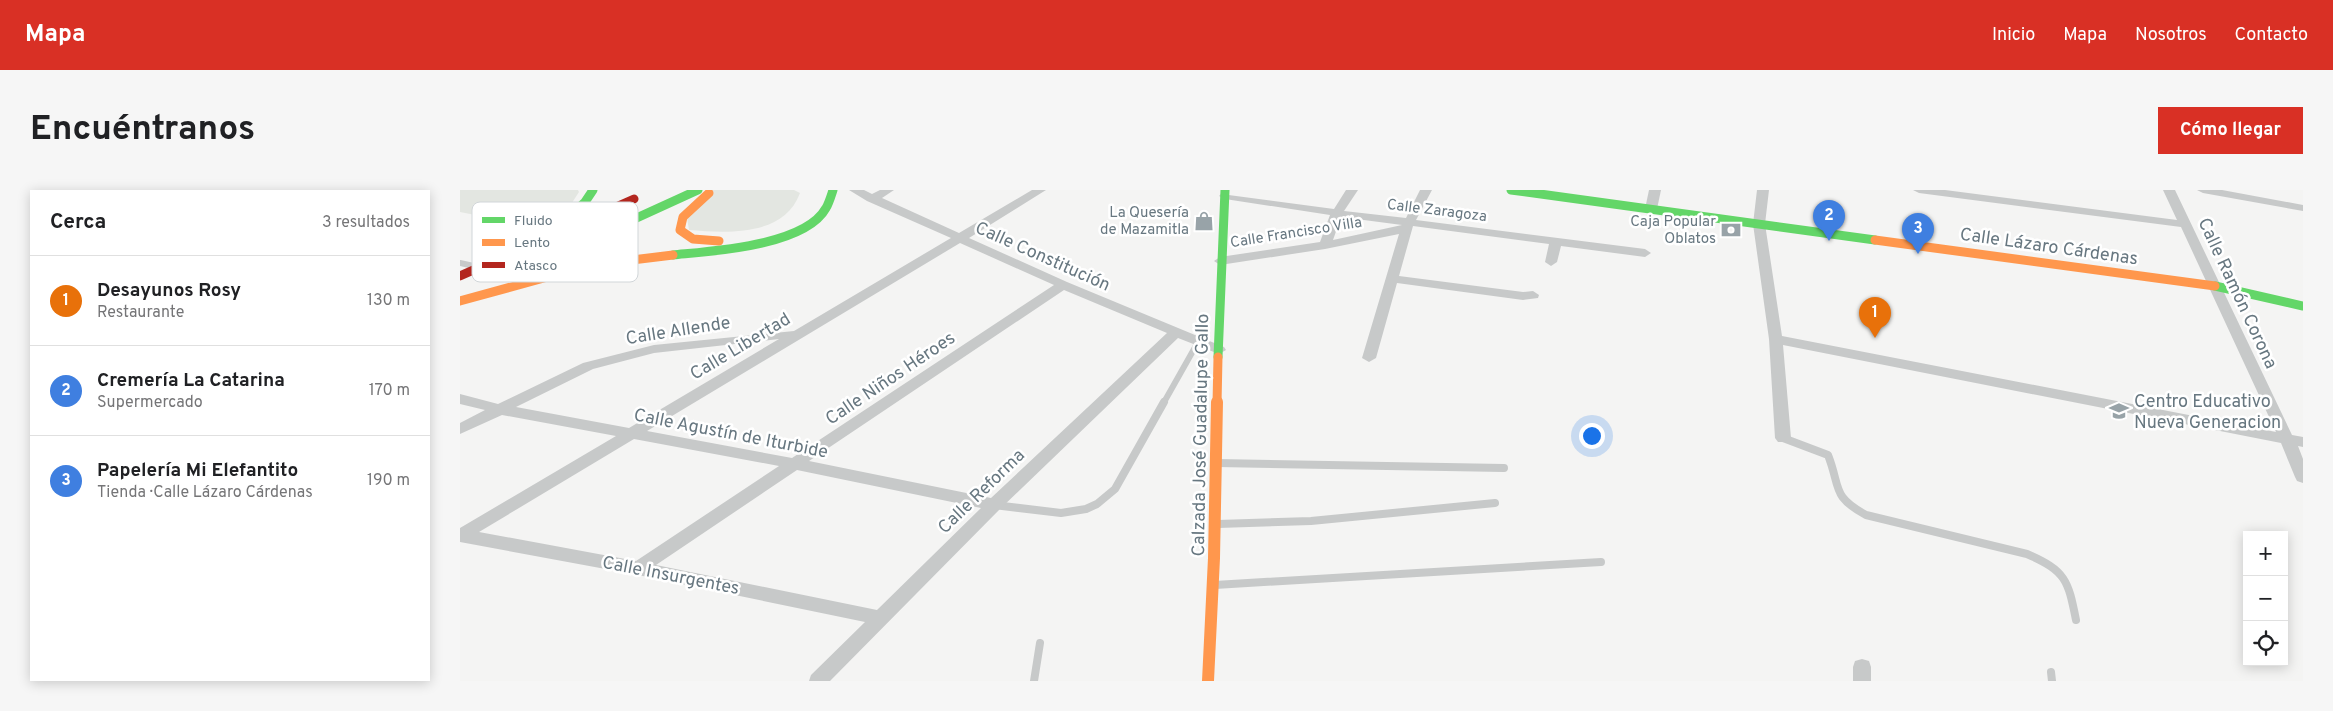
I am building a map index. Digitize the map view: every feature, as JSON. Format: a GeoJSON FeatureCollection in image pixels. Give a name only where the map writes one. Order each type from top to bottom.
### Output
{"type":"FeatureCollection","features":[{"type":"Feature","properties":{"kind":"main road"},"geometry":{"type":"LineString","coordinates":[[583,202],[593,190]]}},
{"type":"Feature","properties":{"kind":"main road"},"geometry":{"type":"LineString","coordinates":[[638,218],[698,190]]}},
{"type":"Feature","properties":{"kind":"main road"},"geometry":{"type":"LineString","coordinates":[[713,190],[683,217],[680,230],[692,239],[731,241],[771,232],[799,220],[811,210],[816,201]]}},
{"type":"Feature","properties":{"kind":"main road"},"geometry":{"type":"LineString","coordinates":[[638,259],[748,246],[772,240],[799,230],[819,217],[830,205],[833,190]]}},
{"type":"Feature","properties":{"kind":"main road","name":"Calle Lázaro Cárdenas"},"geometry":{"type":"LineString","coordinates":[[1511,190],[1549,193],[1650,209],[2213,286],[2303,306]]}},
{"type":"Feature","properties":{"kind":"main road","name":"Calzada José Guadalupe Gallo"},"geometry":{"type":"LineString","coordinates":[[1208,681],[1215,585],[1220,261],[1225,193]]}},
{"type":"Feature","properties":{"kind":"main road"},"geometry":{"type":"LineString","coordinates":[[627,202],[645,194]]}},
{"type":"Feature","properties":{"kind":"main road"},"geometry":{"type":"LineString","coordinates":[[460,276],[472,271]]}},
{"type":"Feature","properties":{"kind":"main road"},"geometry":{"type":"LineString","coordinates":[[460,300],[499,282]]}},
{"type":"Feature","properties":{"kind":"main road"},"geometry":{"type":"LineString","coordinates":[[460,300],[527,282]]}},
{"type":"Feature","properties":{"kind":"street","name":"Calle Constitución"},"geometry":{"type":"LineString","coordinates":[[855,190],[1063,286],[1219,350]]}},
{"type":"Feature","properties":{"kind":"street"},"geometry":{"type":"LineString","coordinates":[[871,199],[888,190]]}},
{"type":"Feature","properties":{"kind":"street","name":"Calle Libertad"},"geometry":{"type":"LineString","coordinates":[[460,536],[797,333],[960,239],[1040,190]]}},
{"type":"Feature","properties":{"kind":"street"},"geometry":{"type":"LineString","coordinates":[[1325,244],[1338,213],[1352,190]]}},
{"type":"Feature","properties":{"kind":"street"},"geometry":{"type":"LineString","coordinates":[[1369,358],[1408,225],[1426,190]]}},
{"type":"Feature","properties":{"kind":"street"},"geometry":{"type":"LineString","coordinates":[[1650,209],[1655,190]]}},
{"type":"Feature","properties":{"kind":"street"},"geometry":{"type":"LineString","coordinates":[[1763,190],[1759,224],[1776,339],[1783,438]]}},
{"type":"Feature","properties":{"kind":"street"},"geometry":{"type":"LineString","coordinates":[[1919,190],[2185,224]]}},
{"type":"Feature","properties":{"kind":"street","name":"Calle Ramón Corona"},"geometry":{"type":"LineString","coordinates":[[2169,190],[2287,439],[2303,477]]}},
{"type":"Feature","properties":{"kind":"street"},"geometry":{"type":"LineString","coordinates":[[2204,190],[2303,208]]}},
{"type":"Feature","properties":{"kind":"street","name":"Calle Zaragoza"},"geometry":{"type":"LineString","coordinates":[[1225,193],[1408,225],[1556,240],[1645,253]]}},
{"type":"Feature","properties":{"kind":"street","name":"Calle Francisco Villa"},"geometry":{"type":"LineString","coordinates":[[1220,261],[1325,244],[1408,225]]}},
{"type":"Feature","properties":{"kind":"street"},"geometry":{"type":"LineString","coordinates":[[1551,262],[1556,240]]}},
{"type":"Feature","properties":{"kind":"street"},"geometry":{"type":"LineString","coordinates":[[1392,279],[1522,296],[1533,295]]}},
{"type":"Feature","properties":{"kind":"street","name":"Calle Niños Héroes"},"geometry":{"type":"LineString","coordinates":[[638,568],[1063,286]]}},
{"type":"Feature","properties":{"kind":"street","name":"Calle Allende"},"geometry":{"type":"LineString","coordinates":[[460,429],[498,408],[588,366],[654,349],[797,333]]}},
{"type":"Feature","properties":{"kind":"street","name":"Calle Reforma"},"geometry":{"type":"LineString","coordinates":[[818,681],[994,505],[1175,333]]}},
{"type":"Feature","properties":{"kind":"street"},"geometry":{"type":"LineString","coordinates":[[1776,339],[2303,442]]}},
{"type":"Feature","properties":{"kind":"street","name":"Calle Agustín de Iturbide"},"geometry":{"type":"LineString","coordinates":[[460,399],[994,505]]}},
{"type":"Feature","properties":{"kind":"street","name":"Calle Insurgentes"},"geometry":{"type":"LineString","coordinates":[[460,536],[638,568],[880,618]]}},
{"type":"Feature","properties":{"kind":"lane"},"geometry":{"type":"LineString","coordinates":[[994,505],[1046,513],[1076,512],[1096,505],[1115,489],[1198,342]]}},
{"type":"Feature","properties":{"kind":"lane"},"geometry":{"type":"LineString","coordinates":[[1783,438],[1828,455],[1837,494],[1846,506],[1866,516],[2027,554],[2048,562],[2060,570],[2069,584],[2076,620]]}},
{"type":"Feature","properties":{"kind":"lane"},"geometry":{"type":"LineString","coordinates":[[1217,463],[1504,468]]}},
{"type":"Feature","properties":{"kind":"lane"},"geometry":{"type":"LineString","coordinates":[[1216,524],[1311,521],[1495,504]]}},
{"type":"Feature","properties":{"kind":"lane"},"geometry":{"type":"LineString","coordinates":[[1215,585],[1601,562]]}},
{"type":"Feature","properties":{"kind":"lane"},"geometry":{"type":"LineString","coordinates":[[1034,681],[1040,643]]}},
{"type":"Feature","properties":{"kind":"shaded area"},"geometry":{"type":"Polygon","coordinates":[[[460,190],[578,190],[579,192],[572,202],[472,202],[472,214],[460,212],[460,190]]]}},
{"type":"Feature","properties":{"kind":"shaded area"},"geometry":{"type":"Polygon","coordinates":[[[713,190],[794,190],[800,193],[792,207],[781,218],[768,225],[737,231],[689,230],[687,218],[713,190]]]}},
{"type":"Feature","properties":{"kind":"traffic: fast"},"geometry":{"type":"LineString","coordinates":[[585,202],[593,190]]}},
{"type":"Feature","properties":{"kind":"traffic: fast"},"geometry":{"type":"LineString","coordinates":[[638,217],[698,190]]}},
{"type":"Feature","properties":{"kind":"traffic: fast"},"geometry":{"type":"LineString","coordinates":[[673,255],[741,247],[767,242],[791,234],[811,224],[826,209],[833,190]]}},
{"type":"Feature","properties":{"kind":"traffic: fast"},"geometry":{"type":"LineString","coordinates":[[1218,357],[1225,190]]}},
{"type":"Feature","properties":{"kind":"traffic: fast"},"geometry":{"type":"LineString","coordinates":[[1511,190],[1875,240]]}},
{"type":"Feature","properties":{"kind":"traffic: fast"},"geometry":{"type":"LineString","coordinates":[[2215,286],[2303,306]]}},
{"type":"Feature","properties":{"kind":"traffic: slow"},"geometry":{"type":"LineString","coordinates":[[709,193],[683,217],[680,230],[693,239],[719,241]]}},
{"type":"Feature","properties":{"kind":"traffic: slow"},"geometry":{"type":"LineString","coordinates":[[1875,240],[2215,286]]}},
{"type":"Feature","properties":{"kind":"traffic: slow"},"geometry":{"type":"LineString","coordinates":[[638,259],[673,255]]}},
{"type":"Feature","properties":{"kind":"traffic: slow"},"geometry":{"type":"LineString","coordinates":[[460,301],[529,282]]}},
{"type":"Feature","properties":{"kind":"traffic: slow"},"geometry":{"type":"LineString","coordinates":[[1208,681],[1214,558],[1218,357]]}},
{"type":"Feature","properties":{"kind":"traffic: jam"},"geometry":{"type":"LineString","coordinates":[[627,202],[634,199]]}},
{"type":"Feature","properties":{"kind":"traffic: jam"},"geometry":{"type":"LineString","coordinates":[[460,276],[472,271]]}},
{"type":"Feature","properties":{"kind":"place","name":"La Quesería de Mazamitla"},"geometry":{"type":"Point","coordinates":[1204,221]}},
{"type":"Feature","properties":{"kind":"place","name":"Caja Popular Oblatos"},"geometry":{"type":"Point","coordinates":[1731,230]}},
{"type":"Feature","properties":{"kind":"place","name":"Cremería La Catarina"},"geometry":{"type":"Point","coordinates":[1829,241]}},
{"type":"Feature","properties":{"kind":"place","name":"Papelería Mi Elefantito"},"geometry":{"type":"Point","coordinates":[1918,254]}},
{"type":"Feature","properties":{"kind":"place","name":"Desayunos Rosy"},"geometry":{"type":"Point","coordinates":[1875,338]}},
{"type":"Feature","properties":{"kind":"place","name":"Centro Educativo Nueva Generacion"},"geometry":{"type":"Point","coordinates":[2119,411]}}]}
